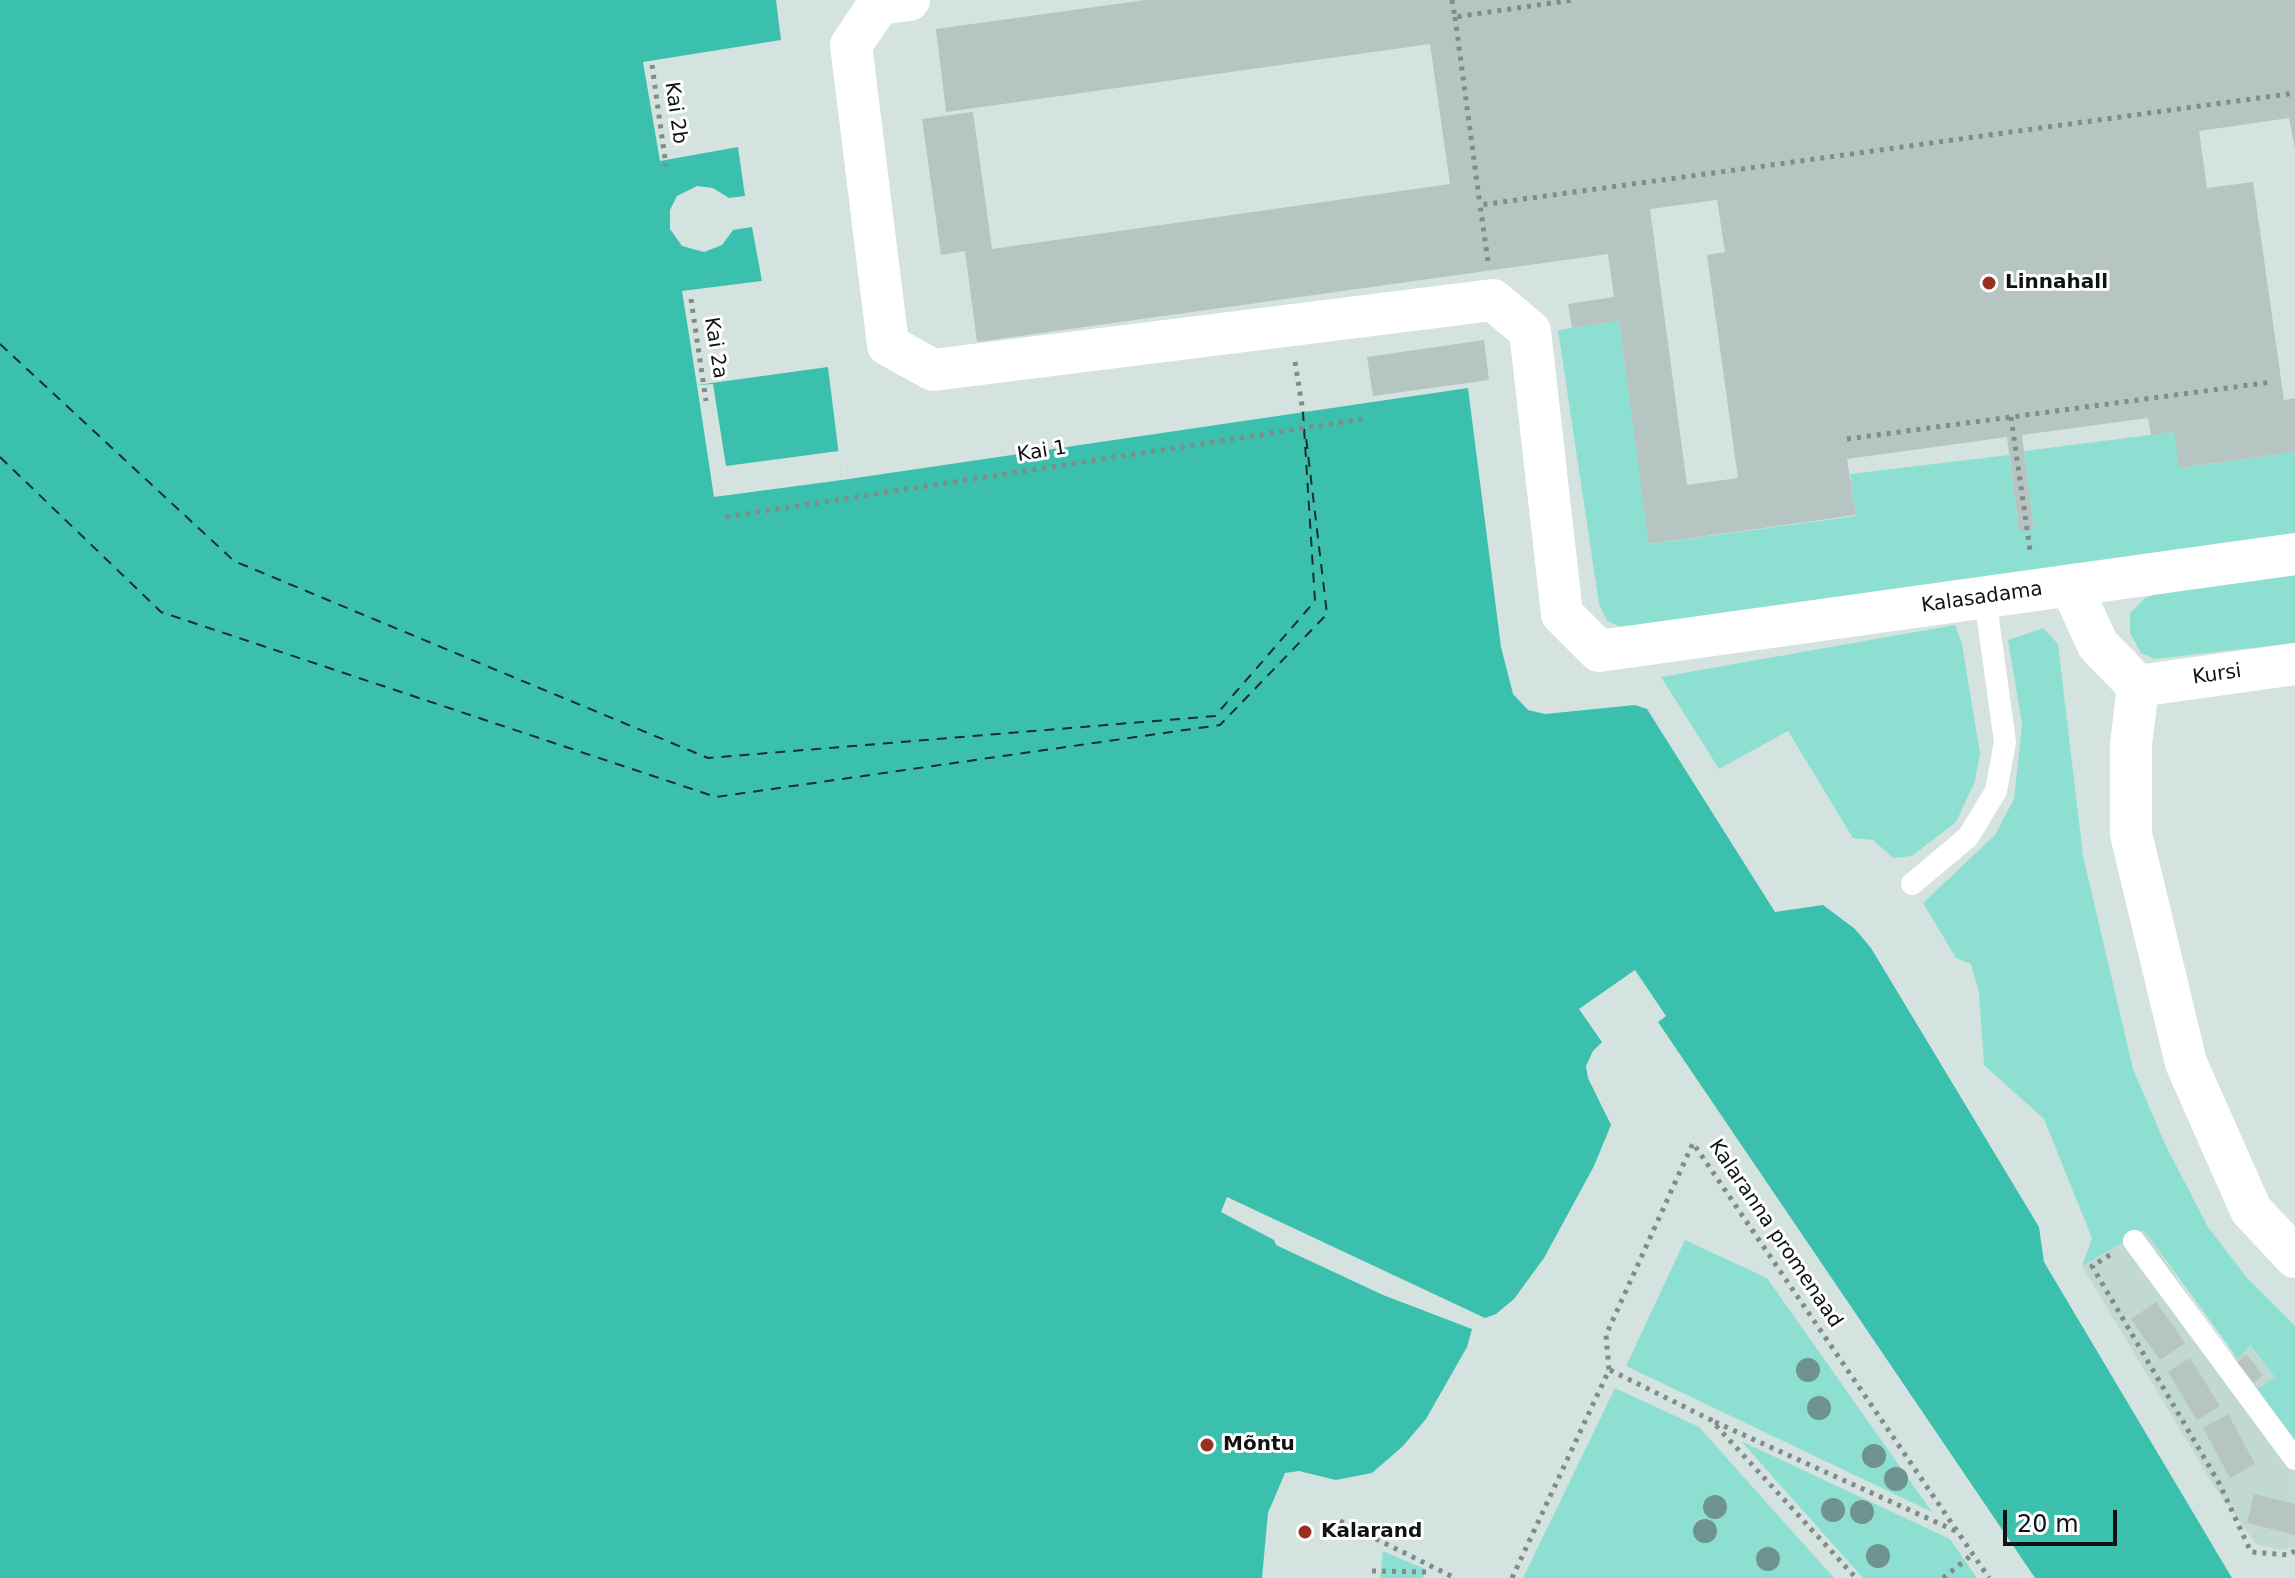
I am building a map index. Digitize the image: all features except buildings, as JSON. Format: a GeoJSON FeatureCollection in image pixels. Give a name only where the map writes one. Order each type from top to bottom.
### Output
{"type":"FeatureCollection","features":[{"type":"Feature","properties":{"kind":"street"},"geometry":{"type":"LineString","coordinates":[[909,0],[879,4],[851,45],[888,345],[933,370],[1493,300]]}},
{"type":"Feature","properties":{"kind":"street","name":"Kalasadama"},"geometry":{"type":"LineString","coordinates":[[1493,300],[1530,331],[1562,614],[1599,651],[2071,586],[2098,645],[2138,686]]}},
{"type":"Feature","properties":{"kind":"street"},"geometry":{"type":"LineString","coordinates":[[2071,586],[2295,554]]}},
{"type":"Feature","properties":{"kind":"street","name":"Kursi"},"geometry":{"type":"LineString","coordinates":[[2138,686],[2295,664]]}},
{"type":"Feature","properties":{"kind":"street"},"geometry":{"type":"LineString","coordinates":[[2138,686],[2131,745],[2131,834],[2186,1063],[2251,1210],[2295,1257]]}},
{"type":"Feature","properties":{"kind":"lane"},"geometry":{"type":"LineString","coordinates":[[1912,884],[1968,837],[1996,791],[2005,742],[1985,598]]}},
{"type":"Feature","properties":{"kind":"lane"},"geometry":{"type":"LineString","coordinates":[[2134,1241],[2295,1459]]}},
{"type":"Feature","properties":{"kind":"path"},"geometry":{"type":"LineString","coordinates":[[1452,0],[1493,300]]}},
{"type":"Feature","properties":{"kind":"path"},"geometry":{"type":"LineString","coordinates":[[1455,17],[1572,0]]}},
{"type":"Feature","properties":{"kind":"path","name":"Kai 2b"},"geometry":{"type":"LineString","coordinates":[[652,65],[666,166]]}},
{"type":"Feature","properties":{"kind":"path"},"geometry":{"type":"LineString","coordinates":[[1480,205],[2295,93]]}},
{"type":"Feature","properties":{"kind":"path","name":"Kai 2a"},"geometry":{"type":"LineString","coordinates":[[691,299],[706,401]]}},
{"type":"Feature","properties":{"kind":"path"},"geometry":{"type":"LineString","coordinates":[[1847,439],[2272,382]]}},
{"type":"Feature","properties":{"kind":"path"},"geometry":{"type":"LineString","coordinates":[[2011,417],[2027,531]]}},
{"type":"Feature","properties":{"kind":"path","name":"Kai 1"},"geometry":{"type":"LineString","coordinates":[[726,517],[1363,419]]}},
{"type":"Feature","properties":{"kind":"path","name":"Kalaranna promenaad"},"geometry":{"type":"LineString","coordinates":[[1512,1578],[1609,1370],[1606,1335],[1693,1143],[1989,1578]]}},
{"type":"Feature","properties":{"kind":"path"},"geometry":{"type":"LineString","coordinates":[[2134,1241],[2092,1266],[2219,1483],[2251,1552],[2288,1555],[2295,1551]]}},
{"type":"Feature","properties":{"kind":"path"},"geometry":{"type":"LineString","coordinates":[[1609,1370],[1711,1420],[1958,1532]]}},
{"type":"Feature","properties":{"kind":"path"},"geometry":{"type":"LineString","coordinates":[[1711,1420],[1856,1578]]}},
{"type":"Feature","properties":{"kind":"path"},"geometry":{"type":"LineString","coordinates":[[1340,1521],[1429,1572]]}},
{"type":"Feature","properties":{"kind":"path"},"geometry":{"type":"LineString","coordinates":[[1943,1578],[1973,1554]]}},
{"type":"Feature","properties":{"kind":"path"},"geometry":{"type":"LineString","coordinates":[[1372,1571],[1429,1572],[1455,1578]]}},
{"type":"Feature","properties":{"kind":"shaded area"},"geometry":{"type":"Polygon","coordinates":[[[0,0],[776,0],[781,40],[643,62],[660,161],[738,147],[745,196],[729,198],[713,188],[697,186],[677,196],[670,210],[670,229],[682,246],[704,252],[722,245],[733,230],[752,227],[762,281],[682,291],[697,385],[828,367],[842,480],[1468,388],[1501,647],[1513,694],[1528,710],[1545,714],[1635,705],[1647,709],[1775,912],[1823,905],[1855,929],[1871,948],[2039,1227],[2044,1262],[2232,1578],[2035,1578],[1658,1022],[1666,1016],[1635,970],[1579,1009],[1602,1042],[1593,1051],[1586,1066],[1588,1078],[1611,1125],[1594,1166],[1544,1258],[1514,1299],[1496,1314],[1485,1318],[1227,1197],[1221,1212],[1274,1240],[1276,1245],[1383,1295],[1472,1329],[1467,1347],[1426,1419],[1402,1447],[1372,1473],[1336,1480],[1299,1471],[1285,1473],[1268,1513],[1262,1578],[0,1578],[0,0]]]}},
{"type":"Feature","properties":{"kind":"shaded area"},"geometry":{"type":"Polygon","coordinates":[[[1619,321],[1650,544],[1856,516],[1850,474],[2009,455],[2019,531],[2034,530],[2024,451],[2174,432],[2180,468],[2295,452],[2295,534],[1626,629],[1607,621],[1599,604],[1558,330],[1619,321]]]}},
{"type":"Feature","properties":{"kind":"shaded area"},"geometry":{"type":"Polygon","coordinates":[[[2295,574],[2295,643],[2155,659],[2141,653],[2130,633],[2130,613],[2145,598],[2162,592],[2295,574]]]}},
{"type":"Feature","properties":{"kind":"shaded area"},"geometry":{"type":"Polygon","coordinates":[[[1955,625],[1962,644],[1980,753],[1975,781],[1956,822],[1912,856],[1893,858],[1873,840],[1853,838],[1788,731],[1719,769],[1661,677],[1955,625]]]}},
{"type":"Feature","properties":{"kind":"shaded area"},"geometry":{"type":"Polygon","coordinates":[[[2043,628],[2058,644],[2083,856],[2133,1069],[2166,1146],[2208,1227],[2247,1278],[2295,1326],[2295,1445],[2255,1391],[2275,1377],[2250,1345],[2238,1359],[2144,1230],[2082,1266],[2092,1238],[2044,1119],[1984,1065],[1979,993],[1971,964],[1956,958],[1923,903],[1995,835],[2014,799],[2022,724],[2008,640],[2043,628]]]}},
{"type":"Feature","properties":{"kind":"shaded area"},"geometry":{"type":"Polygon","coordinates":[[[2144,1230],[2230,1356],[2249,1345],[2275,1377],[2255,1392],[2295,1445],[2295,1547],[2282,1550],[2256,1544],[2214,1486],[2082,1266],[2144,1230]]]}},
{"type":"Feature","properties":{"kind":"shaded area"},"geometry":{"type":"Polygon","coordinates":[[[1685,1240],[1767,1278],[1932,1512],[1626,1366],[1685,1240]]]}},
{"type":"Feature","properties":{"kind":"shaded area"},"geometry":{"type":"Polygon","coordinates":[[[1615,1388],[1699,1427],[1834,1578],[1523,1578],[1615,1388]]]}},
{"type":"Feature","properties":{"kind":"shaded area"},"geometry":{"type":"Polygon","coordinates":[[[1741,1441],[1950,1539],[1977,1578],[1863,1578],[1741,1441]]]}},
{"type":"Feature","properties":{"kind":"shaded area"},"geometry":{"type":"Polygon","coordinates":[[[1383,1551],[1425,1569],[1423,1578],[1380,1578],[1383,1551]]]}},
{"type":"Feature","properties":{"kind":"pier"},"geometry":{"type":"Polygon","coordinates":[[[713,384],[726,466],[839,451],[842,480],[714,497],[697,385],[713,384]]]}},
{"type":"Feature","properties":{"kind":"ferry route"},"geometry":{"type":"LineString","coordinates":[[0,344],[234,561],[708,758],[1215,716],[1315,601],[1303,412]]}},
{"type":"Feature","properties":{"kind":"ferry route"},"geometry":{"type":"LineString","coordinates":[[0,457],[161,612],[716,797],[1220,725],[1327,614],[1306,437]]}},
{"type":"Feature","properties":{"kind":"place","name":"Linnahall"},"geometry":{"type":"Point","coordinates":[1989,283]}},
{"type":"Feature","properties":{"kind":"place","name":"Mõntu"},"geometry":{"type":"Point","coordinates":[1207,1445]}},
{"type":"Feature","properties":{"kind":"place","name":"Kalarand"},"geometry":{"type":"Point","coordinates":[1305,1532]}}]}
